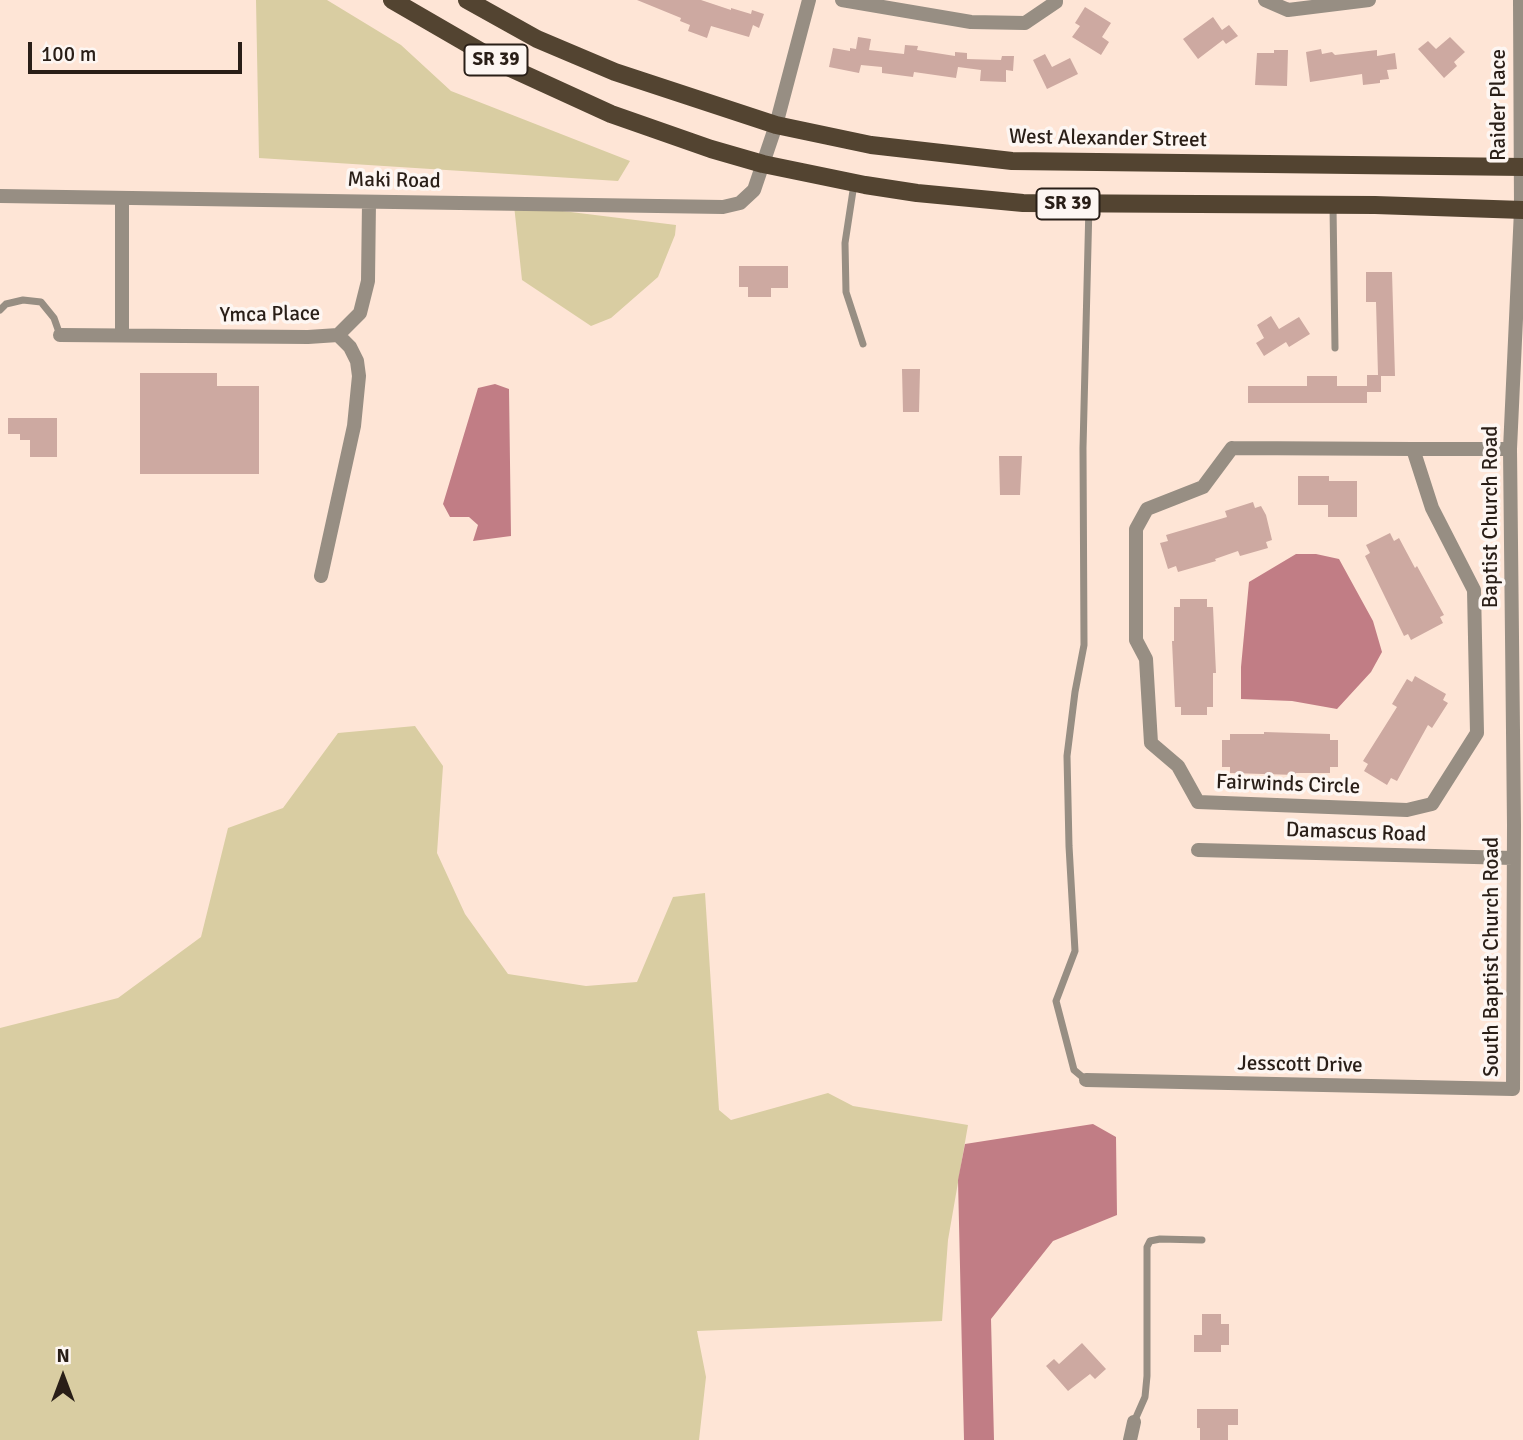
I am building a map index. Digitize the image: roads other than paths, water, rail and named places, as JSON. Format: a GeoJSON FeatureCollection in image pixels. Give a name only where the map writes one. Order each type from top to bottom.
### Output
{"type":"FeatureCollection","features":[{"type":"Feature","properties":{"kind":"main road","name":"SR 39"},"geometry":{"type":"LineString","coordinates":[[392,0],[506,66],[562,93],[660,132],[763,164],[854,183],[970,199],[1089,204],[1333,205],[1522,210]]}},
{"type":"Feature","properties":{"kind":"main road","name":"West Alexander Street"},"geometry":{"type":"LineString","coordinates":[[467,0],[537,39],[615,72],[776,125],[871,145],[1012,161],[1522,167]]}},
{"type":"Feature","properties":{"kind":"street","name":"Maki Road"},"geometry":{"type":"LineString","coordinates":[[0,196],[723,206],[740,203],[754,190],[763,164],[809,0]]}},
{"type":"Feature","properties":{"kind":"street"},"geometry":{"type":"LineString","coordinates":[[842,0],[971,22],[1025,23],[1056,0]]}},
{"type":"Feature","properties":{"kind":"street"},"geometry":{"type":"LineString","coordinates":[[1265,0],[1288,10],[1369,0]]}},
{"type":"Feature","properties":{"kind":"street","name":"Raider Place"},"geometry":{"type":"LineString","coordinates":[[1520,0],[1522,210]]}},
{"type":"Feature","properties":{"kind":"street"},"geometry":{"type":"LineString","coordinates":[[122,198],[122,335]]}},
{"type":"Feature","properties":{"kind":"street","name":"Ymca Place"},"geometry":{"type":"LineString","coordinates":[[60,335],[338,335],[360,313],[368,281],[369,202]]}},
{"type":"Feature","properties":{"kind":"street","name":"Baptist Church Road"},"geometry":{"type":"LineString","coordinates":[[1514,825],[1516,449],[1522,210]]}},
{"type":"Feature","properties":{"kind":"street"},"geometry":{"type":"LineString","coordinates":[[321,576],[354,426],[359,376],[353,354],[338,335]]}},
{"type":"Feature","properties":{"kind":"street","name":"Fairwinds Circle"},"geometry":{"type":"LineString","coordinates":[[1413,449],[1432,508],[1474,590],[1477,733],[1432,804],[1407,810],[1198,802],[1178,766],[1151,743],[1146,659],[1136,640],[1136,529],[1147,509],[1203,487],[1232,448],[1516,449]]}},
{"type":"Feature","properties":{"kind":"street","name":"South Baptist Church Road"},"geometry":{"type":"LineString","coordinates":[[1513,1089],[1514,825]]}},
{"type":"Feature","properties":{"kind":"street","name":"Damascus Road"},"geometry":{"type":"LineString","coordinates":[[1198,850],[1513,858]]}},
{"type":"Feature","properties":{"kind":"street","name":"Jesscott Drive"},"geometry":{"type":"LineString","coordinates":[[1086,1080],[1513,1089]]}},
{"type":"Feature","properties":{"kind":"street"},"geometry":{"type":"LineString","coordinates":[[1130,1440],[1134,1422]]}},
{"type":"Feature","properties":{"kind":"lane"},"geometry":{"type":"LineString","coordinates":[[854,183],[845,243],[846,292],[863,344]]}},
{"type":"Feature","properties":{"kind":"lane"},"geometry":{"type":"LineString","coordinates":[[1086,1080],[1074,1070],[1056,1000],[1075,951],[1067,756],[1074,692],[1084,645],[1083,448],[1089,204]]}},
{"type":"Feature","properties":{"kind":"lane"},"geometry":{"type":"LineString","coordinates":[[1333,205],[1335,348]]}},
{"type":"Feature","properties":{"kind":"lane"},"geometry":{"type":"LineString","coordinates":[[0,310],[6,304],[23,300],[41,302],[54,318],[60,335]]}},
{"type":"Feature","properties":{"kind":"lane"},"geometry":{"type":"LineString","coordinates":[[1134,1422],[1145,1397],[1147,1376],[1147,1247],[1150,1241],[1160,1239],[1202,1240]]}}]}
